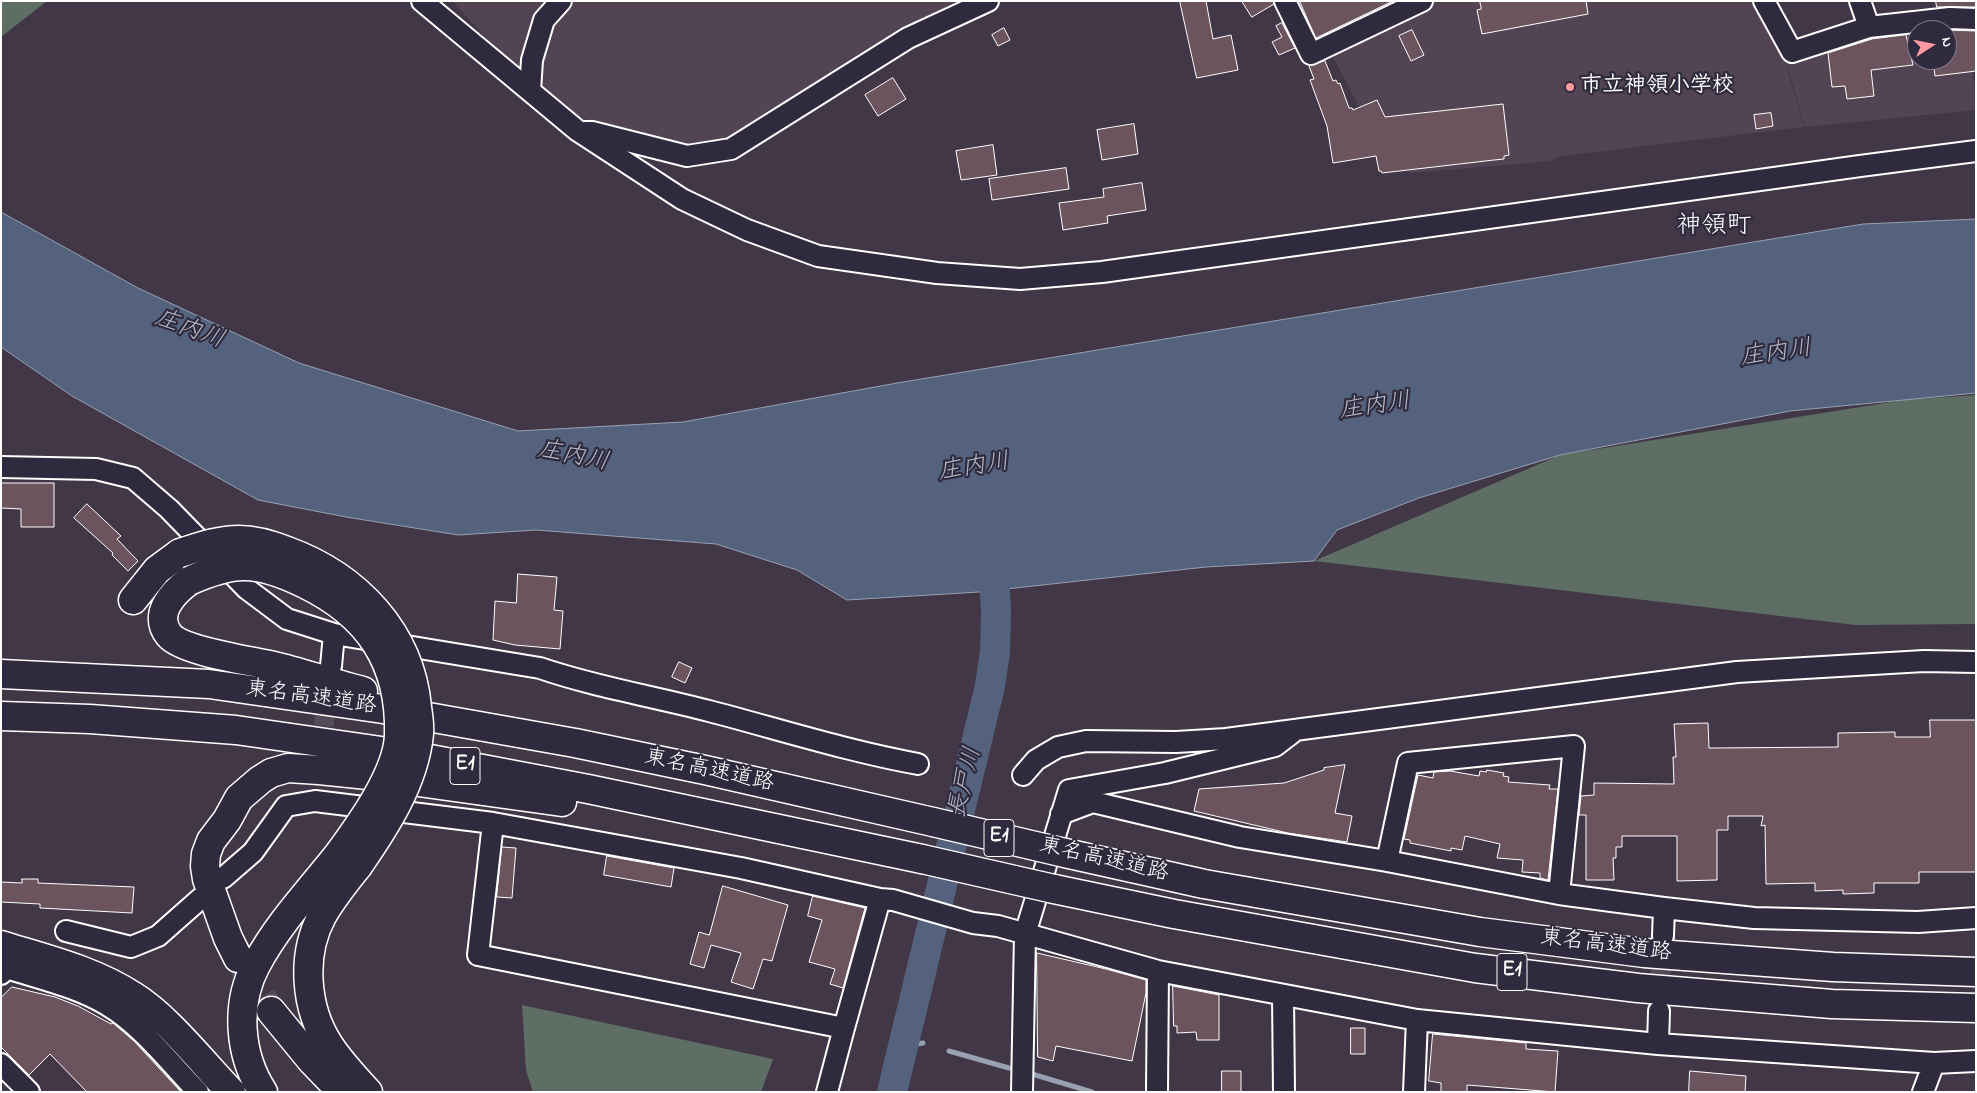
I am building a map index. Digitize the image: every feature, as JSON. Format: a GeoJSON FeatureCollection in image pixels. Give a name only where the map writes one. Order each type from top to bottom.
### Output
{"type":"FeatureCollection","features":[{"type":"Feature","properties":{"kind":"highway"},"geometry":{"type":"LineString","coordinates":[[133,600],[157,570],[180,553],[214,543],[240,540],[273,546],[305,557],[340,577],[367,599],[407,658],[416,689],[420,732],[414,764],[385,827],[348,861],[273,937],[248,984],[244,1006],[246,1056],[256,1081],[263,1092]]}},
{"type":"Feature","properties":{"kind":"highway"},"geometry":{"type":"LineString","coordinates":[[368,1092],[342,1064],[328,1044],[318,1022],[311,1001],[308,960],[321,918],[333,897],[360,825],[394,761],[400,736],[397,692],[389,667],[365,626],[342,605],[295,579],[269,570],[245,566],[215,570],[189,580],[175,591],[168,600],[164,614],[164,623],[168,634],[175,640],[204,650],[278,667],[339,685],[428,706],[482,726]]}},
{"type":"Feature","properties":{"kind":"highway","name":"東名高速道路"},"geometry":{"type":"LineString","coordinates":[[1,674],[209,684],[382,709],[482,726],[705,770],[1204,884],[1480,932],[1644,953],[1833,968],[1976,972]]}},
{"type":"Feature","properties":{"kind":"highway","name":"東名高速道路"},"geometry":{"type":"LineString","coordinates":[[1,716],[90,719],[236,730],[409,755],[868,846],[1054,889],[1174,914],[1484,969],[1638,988],[1823,1003],[1976,1008]]}},
{"type":"Feature","properties":{"kind":"highway"},"geometry":{"type":"LineString","coordinates":[[238,958],[228,938],[208,880],[205,866],[206,854],[211,841],[227,820],[239,798],[271,773],[288,768],[368,775],[798,833],[868,846]]}},
{"type":"Feature","properties":{"kind":"highway"},"geometry":{"type":"LineString","coordinates":[[1,945],[81,970],[134,996],[161,1019],[231,1092]]}},
{"type":"Feature","properties":{"kind":"highway"},"geometry":{"type":"LineString","coordinates":[[271,1011],[312,1061],[342,1092]]}},
{"type":"Feature","properties":{"kind":"street"},"geometry":{"type":"LineString","coordinates":[[422,1],[578,131],[682,199],[747,230],[818,256],[937,273],[1020,279],[1102,272],[1860,166],[1976,152]]}},
{"type":"Feature","properties":{"kind":"street"},"geometry":{"type":"LineString","coordinates":[[530,91],[532,60],[544,20],[561,1]]}},
{"type":"Feature","properties":{"kind":"street"},"geometry":{"type":"LineString","coordinates":[[578,131],[592,132],[687,156],[731,149],[908,38],[988,1]]}},
{"type":"Feature","properties":{"kind":"street"},"geometry":{"type":"LineString","coordinates":[[1284,1],[1311,54],[1422,1]]}},
{"type":"Feature","properties":{"kind":"street"},"geometry":{"type":"LineString","coordinates":[[1764,1],[1792,52],[1869,27],[1950,18],[1976,19]]}},
{"type":"Feature","properties":{"kind":"street"},"geometry":{"type":"LineString","coordinates":[[1860,1],[1869,27]]}},
{"type":"Feature","properties":{"kind":"street"},"geometry":{"type":"LineString","coordinates":[[1,467],[96,469],[133,478],[247,589],[287,619],[334,634],[540,668],[572,679],[707,710],[870,755],[918,764]]}},
{"type":"Feature","properties":{"kind":"street"},"geometry":{"type":"LineString","coordinates":[[330,666],[334,634]]}},
{"type":"Feature","properties":{"kind":"street"},"geometry":{"type":"LineString","coordinates":[[1023,775],[1036,760],[1058,747],[1086,741],[1176,742],[1226,739],[1737,672],[1924,661],[1976,662]]}},
{"type":"Feature","properties":{"kind":"street"},"geometry":{"type":"LineString","coordinates":[[1022,1092],[1024,934],[1069,790],[1165,773],[1276,746],[1296,730]]}},
{"type":"Feature","properties":{"kind":"street"},"geometry":{"type":"LineString","coordinates":[[1387,861],[1408,763],[1574,746],[1559,894]]}},
{"type":"Feature","properties":{"kind":"street"},"geometry":{"type":"LineString","coordinates":[[315,802],[318,780]]}},
{"type":"Feature","properties":{"kind":"street"},"geometry":{"type":"LineString","coordinates":[[223,878],[253,852],[286,806],[315,802],[493,823],[741,868],[886,900],[973,923],[998,926],[1158,972],[1417,1020],[1658,1044],[1934,1063],[1976,1061]]}},
{"type":"Feature","properties":{"kind":"street"},"geometry":{"type":"LineString","coordinates":[[1061,814],[1093,802],[1240,837],[1387,861],[1559,894],[1664,908],[1754,918],[1918,922],[1976,918]]}},
{"type":"Feature","properties":{"kind":"street"},"geometry":{"type":"LineString","coordinates":[[493,823],[478,955],[844,1028]]}},
{"type":"Feature","properties":{"kind":"street"},"geometry":{"type":"LineString","coordinates":[[66,932],[131,947],[158,936],[201,898]]}},
{"type":"Feature","properties":{"kind":"street"},"geometry":{"type":"LineString","coordinates":[[827,1092],[844,1028],[886,900]]}},
{"type":"Feature","properties":{"kind":"street"},"geometry":{"type":"LineString","coordinates":[[1663,936],[1664,908]]}},
{"type":"Feature","properties":{"kind":"street"},"geometry":{"type":"LineString","coordinates":[[1,974],[7,968],[84,993],[108,1005],[131,1023],[198,1092]]}},
{"type":"Feature","properties":{"kind":"street"},"geometry":{"type":"LineString","coordinates":[[1157,1092],[1158,972]]}},
{"type":"Feature","properties":{"kind":"street"},"geometry":{"type":"LineString","coordinates":[[1283,996],[1284,1092]]}},
{"type":"Feature","properties":{"kind":"street"},"geometry":{"type":"LineString","coordinates":[[1658,1044],[1659,1011]]}},
{"type":"Feature","properties":{"kind":"street"},"geometry":{"type":"LineString","coordinates":[[1414,1092],[1417,1020]]}},
{"type":"Feature","properties":{"kind":"street"},"geometry":{"type":"LineString","coordinates":[[1923,1092],[1934,1063]]}},
{"type":"Feature","properties":{"kind":"street"},"geometry":{"type":"LineString","coordinates":[[1,1064],[29,1092]]}},
{"type":"Feature","properties":{"kind":"shaded area"},"geometry":{"type":"Polygon","coordinates":[[[452,1],[963,1],[902,30],[727,141],[691,149],[642,137],[569,114],[515,69],[452,1]]]}},
{"type":"Feature","properties":{"kind":"shaded area","name":"市立神領小学校"},"geometry":{"type":"Polygon","coordinates":[[[1436,1],[1754,1],[1784,58],[1804,127],[1562,156],[1551,161],[1410,173],[1403,116],[1368,124],[1331,53],[1436,1]]]}},
{"type":"Feature","properties":{"kind":"shaded area"},"geometry":{"type":"Polygon","coordinates":[[[1957,25],[1966,26],[1976,96],[1976,110],[1805,127],[1785,58],[1871,34],[1907,29],[1907,70],[1957,70],[1957,25]]]}},
{"type":"Feature","properties":{"kind":"green space"},"geometry":{"type":"Polygon","coordinates":[[[1,1],[47,1],[1,37],[1,1]]]}},
{"type":"Feature","properties":{"kind":"green space"},"geometry":{"type":"Polygon","coordinates":[[[1976,395],[1976,624],[1856,625],[1314,561],[1560,455],[1904,400],[1976,395]]]}},
{"type":"Feature","properties":{"kind":"green space"},"geometry":{"type":"Polygon","coordinates":[[[522,1005],[773,1059],[761,1092],[533,1092],[526,1070],[522,1005]]]}},
{"type":"Feature","properties":{"kind":"water","name":"庄内川"},"geometry":{"type":"Polygon","coordinates":[[[1,212],[138,288],[299,363],[518,431],[683,422],[897,383],[1863,224],[1976,219],[1976,393],[1790,411],[1560,455],[1419,498],[1337,530],[1314,561],[1206,567],[979,592],[847,600],[797,570],[716,544],[536,530],[458,535],[346,517],[258,500],[72,396],[1,347],[1,212]]]}},
{"type":"Feature","properties":{"kind":"building"},"geometry":{"type":"Polygon","coordinates":[[[1180,1],[1206,1],[1213,39],[1231,35],[1238,70],[1197,78],[1180,1]]]}},
{"type":"Feature","properties":{"kind":"building"},"geometry":{"type":"Polygon","coordinates":[[[1242,1],[1273,1],[1274,4],[1252,17],[1242,1]]]}},
{"type":"Feature","properties":{"kind":"building"},"geometry":{"type":"Polygon","coordinates":[[[1300,1],[1393,1],[1316,38],[1300,1]]]}},
{"type":"Feature","properties":{"kind":"building"},"geometry":{"type":"Polygon","coordinates":[[[1480,1],[1586,1],[1588,14],[1482,34],[1477,10],[1481,9],[1480,1]]]}},
{"type":"Feature","properties":{"kind":"building"},"geometry":{"type":"Polygon","coordinates":[[[1936,1],[1976,1],[1976,7],[1937,7],[1936,1]]]}},
{"type":"Feature","properties":{"kind":"building"},"geometry":{"type":"Polygon","coordinates":[[[1282,23],[1295,48],[1279,55],[1272,42],[1282,37],[1276,26],[1282,23]]]}},
{"type":"Feature","properties":{"kind":"building"},"geometry":{"type":"Polygon","coordinates":[[[1004,28],[1010,40],[998,46],[992,35],[1004,28]]]}},
{"type":"Feature","properties":{"kind":"building"},"geometry":{"type":"Polygon","coordinates":[[[1412,30],[1424,55],[1411,61],[1399,36],[1412,30]]]}},
{"type":"Feature","properties":{"kind":"building"},"geometry":{"type":"Polygon","coordinates":[[[1957,30],[1976,31],[1976,71],[1935,76],[1934,70],[1957,70],[1957,30]]]}},
{"type":"Feature","properties":{"kind":"building"},"geometry":{"type":"Polygon","coordinates":[[[1906,35],[1907,66],[1871,70],[1874,96],[1847,99],[1845,86],[1832,87],[1828,53],[1872,39],[1906,35]]]}},
{"type":"Feature","properties":{"kind":"building"},"geometry":{"type":"Polygon","coordinates":[[[1325,61],[1333,81],[1336,80],[1338,84],[1340,83],[1349,108],[1353,110],[1377,100],[1385,117],[1503,104],[1509,155],[1504,156],[1504,159],[1382,173],[1379,171],[1376,156],[1333,163],[1327,126],[1310,80],[1314,79],[1309,66],[1325,61]]]}},
{"type":"Feature","properties":{"kind":"building"},"geometry":{"type":"Polygon","coordinates":[[[893,78],[906,99],[878,116],[865,95],[893,78]]]}},
{"type":"Feature","properties":{"kind":"building"},"geometry":{"type":"Polygon","coordinates":[[[1771,113],[1773,126],[1756,129],[1754,115],[1771,113]]]}},
{"type":"Feature","properties":{"kind":"building"},"geometry":{"type":"Polygon","coordinates":[[[1134,124],[1138,154],[1102,160],[1097,130],[1134,124]]]}},
{"type":"Feature","properties":{"kind":"building"},"geometry":{"type":"Polygon","coordinates":[[[993,145],[997,175],[961,180],[956,151],[993,145]]]}},
{"type":"Feature","properties":{"kind":"building"},"geometry":{"type":"Polygon","coordinates":[[[1066,168],[1069,189],[992,200],[989,179],[1066,168]]]}},
{"type":"Feature","properties":{"kind":"building"},"geometry":{"type":"Polygon","coordinates":[[[1142,183],[1146,210],[1107,216],[1108,223],[1063,230],[1059,203],[1104,197],[1103,189],[1142,183]]]}},
{"type":"Feature","properties":{"kind":"building"},"geometry":{"type":"Polygon","coordinates":[[[1,483],[54,483],[54,527],[21,527],[21,509],[1,508],[1,483]]]}},
{"type":"Feature","properties":{"kind":"building"},"geometry":{"type":"Polygon","coordinates":[[[87,504],[121,536],[117,539],[138,561],[128,571],[112,555],[113,553],[74,518],[87,504]]]}},
{"type":"Feature","properties":{"kind":"building"},"geometry":{"type":"Polygon","coordinates":[[[518,574],[557,577],[554,610],[563,611],[560,649],[515,645],[493,640],[495,601],[516,603],[518,574]]]}},
{"type":"Feature","properties":{"kind":"building"},"geometry":{"type":"Polygon","coordinates":[[[679,662],[692,668],[685,683],[672,677],[679,662]]]}},
{"type":"Feature","properties":{"kind":"building"},"geometry":{"type":"Polygon","coordinates":[[[1930,720],[1976,720],[1976,872],[1919,872],[1919,883],[1874,883],[1874,893],[1843,894],[1843,890],[1815,891],[1815,883],[1766,884],[1765,825],[1761,826],[1763,816],[1728,816],[1728,830],[1717,830],[1717,880],[1677,881],[1677,836],[1622,836],[1622,847],[1616,847],[1616,858],[1613,858],[1614,880],[1586,880],[1586,815],[1579,815],[1581,796],[1594,795],[1594,783],[1674,784],[1673,757],[1676,757],[1674,724],[1708,723],[1709,748],[1838,747],[1838,733],[1895,732],[1895,737],[1930,737],[1930,720]]]}},
{"type":"Feature","properties":{"kind":"building"},"geometry":{"type":"Polygon","coordinates":[[[1345,765],[1335,813],[1352,816],[1347,842],[1288,833],[1194,811],[1199,789],[1284,783],[1324,770],[1324,768],[1345,765]]]}},
{"type":"Feature","properties":{"kind":"building"},"geometry":{"type":"Polygon","coordinates":[[[1487,770],[1504,773],[1503,776],[1509,777],[1508,782],[1550,785],[1549,789],[1558,789],[1548,880],[1540,878],[1540,873],[1522,872],[1523,860],[1497,858],[1500,844],[1465,836],[1462,850],[1451,848],[1451,851],[1410,843],[1410,840],[1404,839],[1418,775],[1433,778],[1434,772],[1450,771],[1479,776],[1480,771],[1486,772],[1487,770]]]}},
{"type":"Feature","properties":{"kind":"building"},"geometry":{"type":"Polygon","coordinates":[[[502,847],[516,848],[512,898],[497,897],[502,847]]]}},
{"type":"Feature","properties":{"kind":"building"},"geometry":{"type":"Polygon","coordinates":[[[607,856],[674,868],[671,887],[604,875],[607,856]]]}},
{"type":"Feature","properties":{"kind":"building"},"geometry":{"type":"Polygon","coordinates":[[[22,879],[38,879],[38,883],[134,887],[132,913],[40,908],[40,904],[1,902],[1,882],[22,883],[22,879]]]}},
{"type":"Feature","properties":{"kind":"building"},"geometry":{"type":"Polygon","coordinates":[[[723,886],[788,905],[772,961],[763,959],[753,989],[731,982],[741,953],[711,945],[704,968],[690,964],[699,932],[709,935],[723,886]]]}},
{"type":"Feature","properties":{"kind":"building"},"geometry":{"type":"Polygon","coordinates":[[[813,896],[865,908],[843,988],[830,984],[835,969],[809,962],[822,920],[808,916],[813,896]]]}},
{"type":"Feature","properties":{"kind":"building"},"geometry":{"type":"Polygon","coordinates":[[[1037,953],[1146,980],[1146,993],[1132,1061],[1056,1046],[1053,1061],[1038,1057],[1037,953]]]}},
{"type":"Feature","properties":{"kind":"building"},"geometry":{"type":"Polygon","coordinates":[[[1173,986],[1219,995],[1219,1040],[1197,1040],[1196,1032],[1177,1033],[1177,1026],[1174,1026],[1173,986]]]}},
{"type":"Feature","properties":{"kind":"building"},"geometry":{"type":"Polygon","coordinates":[[[12,987],[55,997],[78,1006],[111,1024],[113,1023],[134,1041],[181,1092],[87,1092],[50,1054],[29,1075],[1,1047],[1,998],[12,987]]]}},
{"type":"Feature","properties":{"kind":"building"},"geometry":{"type":"Polygon","coordinates":[[[1351,1028],[1365,1028],[1365,1054],[1351,1054],[1351,1028]]]}},
{"type":"Feature","properties":{"kind":"building"},"geometry":{"type":"Polygon","coordinates":[[[1433,1034],[1526,1043],[1526,1049],[1558,1051],[1555,1092],[1467,1085],[1467,1092],[1441,1092],[1441,1083],[1429,1081],[1433,1034]]]}},
{"type":"Feature","properties":{"kind":"building"},"geometry":{"type":"Polygon","coordinates":[[[1222,1071],[1241,1071],[1241,1092],[1222,1092],[1222,1071]]]}},
{"type":"Feature","properties":{"kind":"building"},"geometry":{"type":"Polygon","coordinates":[[[1690,1071],[1746,1076],[1745,1092],[1689,1092],[1690,1071]]]}},
{"type":"Feature","properties":{"kind":"waterway","name":"長戸川"},"geometry":{"type":"LineString","coordinates":[[892,1092],[990,686],[995,652],[996,611],[992,549]]}},
{"type":"Feature","properties":{"kind":"waterway"},"geometry":{"type":"LineString","coordinates":[[903,1046],[923,1043]]}},
{"type":"Feature","properties":{"kind":"waterway"},"geometry":{"type":"LineString","coordinates":[[949,1051],[1009,1068]]}},
{"type":"Feature","properties":{"kind":"waterway"},"geometry":{"type":"LineString","coordinates":[[1032,1074],[1092,1092]]}},
{"type":"Feature","properties":{"kind":"tunnel"},"geometry":{"type":"LineString","coordinates":[[320,756],[328,688]]}},
{"type":"Feature","properties":{"kind":"tunnel"},"geometry":{"type":"LineString","coordinates":[[1659,1004],[1663,940]]}},
{"type":"Feature","properties":{"kind":"tunnel"},"geometry":{"type":"LineString","coordinates":[[240,961],[271,1011]]}},
{"type":"Feature","properties":{"kind":"place","name":"市立神領小学校"},"geometry":{"type":"Point","coordinates":[1570,87]}},
{"type":"Feature","properties":{"kind":"district","name":"神領町"},"geometry":{"type":"Point","coordinates":[1714,228]}}]}
